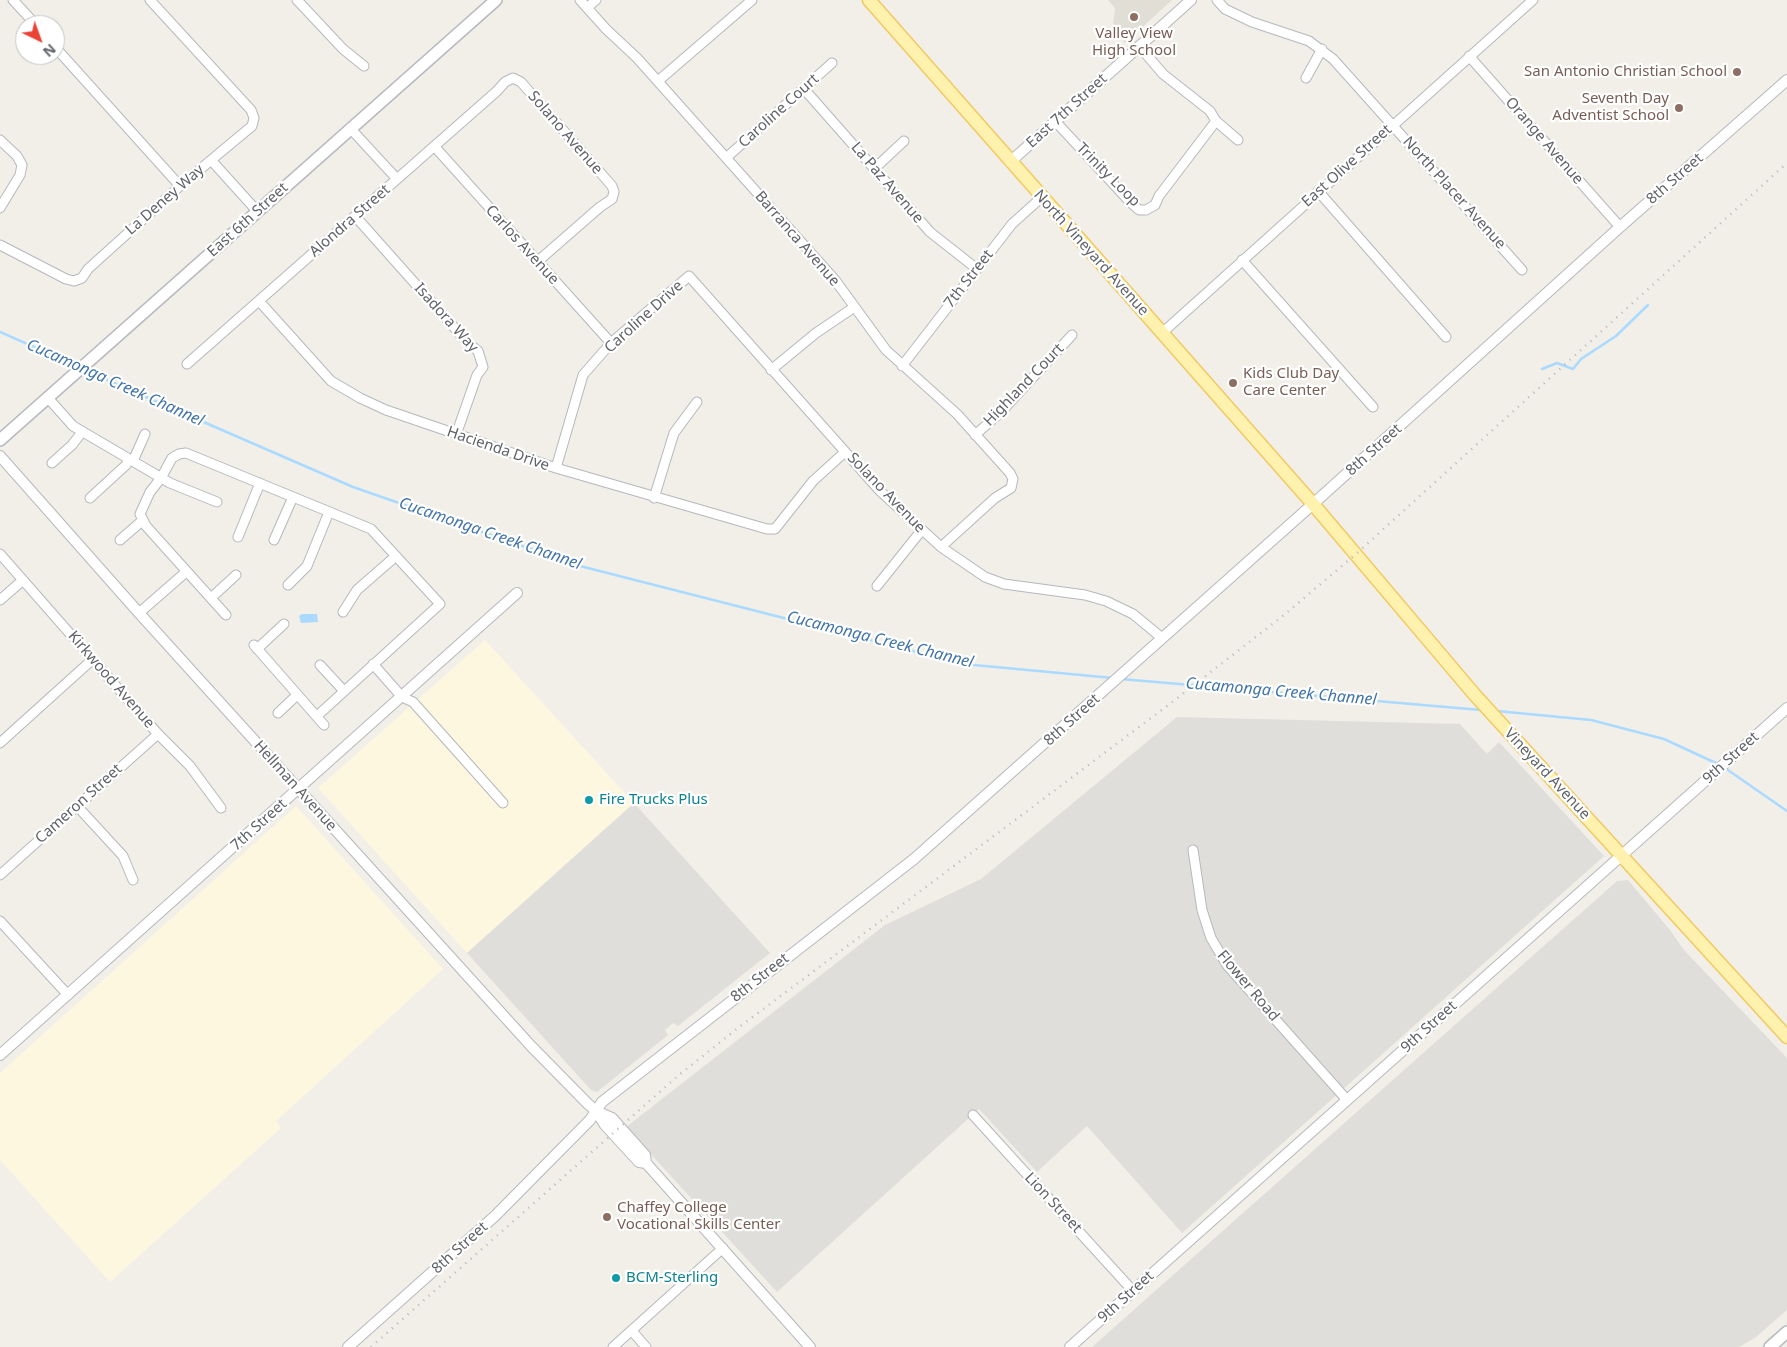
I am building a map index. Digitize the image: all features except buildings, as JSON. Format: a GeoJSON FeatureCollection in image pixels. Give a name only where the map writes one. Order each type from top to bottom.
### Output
{"type":"FeatureCollection","features":[{"type":"Feature","properties":{"kind":"main road","name":"East 6th Street"},"geometry":{"type":"LineString","coordinates":[[0,440],[69,381],[350,128],[496,0]]}},
{"type":"Feature","properties":{"kind":"main road","name":"North Vineyard Avenue"},"geometry":{"type":"LineString","coordinates":[[870,0],[1010,162],[1314,504]]}},
{"type":"Feature","properties":{"kind":"main road","name":"Vineyard Avenue"},"geometry":{"type":"LineString","coordinates":[[1314,504],[1474,694],[1623,855],[1787,1037]]}},
{"type":"Feature","properties":{"kind":"main road"},"geometry":{"type":"LineString","coordinates":[[1770,1347],[1787,1332]]}},
{"type":"Feature","properties":{"kind":"street"},"geometry":{"type":"LineString","coordinates":[[14,0],[27,15]]}},
{"type":"Feature","properties":{"kind":"street","name":"La Deney Way"},"geometry":{"type":"LineString","coordinates":[[0,245],[66,279],[74,281],[82,278],[88,269],[180,186],[252,126],[254,118],[251,110],[150,0]]}},
{"type":"Feature","properties":{"kind":"street"},"geometry":{"type":"LineString","coordinates":[[297,0],[343,49],[364,66]]}},
{"type":"Feature","properties":{"kind":"street","name":"Barranca Avenue"},"geometry":{"type":"LineString","coordinates":[[580,0],[658,81],[835,280],[853,308],[902,366],[957,414],[1013,479],[1011,488],[995,498],[941,547]]}},
{"type":"Feature","properties":{"kind":"street"},"geometry":{"type":"LineString","coordinates":[[587,8],[596,0]]}},
{"type":"Feature","properties":{"kind":"street"},"geometry":{"type":"LineString","coordinates":[[658,81],[752,0]]}},
{"type":"Feature","properties":{"kind":"street","name":"East 7th Street"},"geometry":{"type":"LineString","coordinates":[[1010,162],[1190,0]]}},
{"type":"Feature","properties":{"kind":"street","name":"North Placer Avenue"},"geometry":{"type":"LineString","coordinates":[[1217,0],[1225,9],[1252,22],[1309,41],[1333,58],[1522,270]]}},
{"type":"Feature","properties":{"kind":"street","name":"East Olive Street"},"geometry":{"type":"LineString","coordinates":[[1162,333],[1533,0]]}},
{"type":"Feature","properties":{"kind":"street"},"geometry":{"type":"LineString","coordinates":[[1139,46],[1163,74],[1210,111],[1216,122],[1238,140]]}},
{"type":"Feature","properties":{"kind":"street"},"geometry":{"type":"LineString","coordinates":[[1306,78],[1322,49]]}},
{"type":"Feature","properties":{"kind":"street","name":"Orange Avenue"},"geometry":{"type":"LineString","coordinates":[[1469,56],[1620,227]]}},
{"type":"Feature","properties":{"kind":"street"},"geometry":{"type":"LineString","coordinates":[[65,58],[180,186]]}},
{"type":"Feature","properties":{"kind":"street","name":"Caroline Court"},"geometry":{"type":"LineString","coordinates":[[726,158],[832,64]]}},
{"type":"Feature","properties":{"kind":"street","name":"Alondra Street"},"geometry":{"type":"LineString","coordinates":[[187,364],[505,82],[513,78]]}},
{"type":"Feature","properties":{"kind":"street","name":"Solano Avenue"},"geometry":{"type":"LineString","coordinates":[[513,78],[521,82],[612,186],[614,192],[612,199],[600,207],[537,262]]}},
{"type":"Feature","properties":{"kind":"street","name":"8th Street"},"geometry":{"type":"LineString","coordinates":[[348,1347],[496,1216],[590,1120],[602,1102],[914,859],[1314,504],[1620,227],[1787,80]]}},
{"type":"Feature","properties":{"kind":"street","name":"La Paz Avenue"},"geometry":{"type":"LineString","coordinates":[[804,89],[930,232],[977,269]]}},
{"type":"Feature","properties":{"kind":"street","name":"Trinity Loop"},"geometry":{"type":"LineString","coordinates":[[1055,121],[1139,210],[1146,210],[1155,205],[1159,196],[1216,122]]}},
{"type":"Feature","properties":{"kind":"street"},"geometry":{"type":"LineString","coordinates":[[350,128],[397,179]]}},
{"type":"Feature","properties":{"kind":"street"},"geometry":{"type":"LineString","coordinates":[[0,140],[17,156],[22,164],[20,175],[0,208]]}},
{"type":"Feature","properties":{"kind":"street"},"geometry":{"type":"LineString","coordinates":[[874,168],[904,141]]}},
{"type":"Feature","properties":{"kind":"street","name":"Carlos Avenue"},"geometry":{"type":"LineString","coordinates":[[434,146],[611,342]]}},
{"type":"Feature","properties":{"kind":"street"},"geometry":{"type":"LineString","coordinates":[[211,160],[257,211]]}},
{"type":"Feature","properties":{"kind":"street"},"geometry":{"type":"LineString","coordinates":[[1318,191],[1446,337]]}},
{"type":"Feature","properties":{"kind":"street","name":"7th Street"},"geometry":{"type":"LineString","coordinates":[[902,366],[1012,224],[1042,198]]}},
{"type":"Feature","properties":{"kind":"street","name":"Isadora Way"},"geometry":{"type":"LineString","coordinates":[[355,216],[468,343],[478,351],[482,366],[477,375],[456,435]]}},
{"type":"Feature","properties":{"kind":"street"},"geometry":{"type":"LineString","coordinates":[[1242,260],[1373,406]]}},
{"type":"Feature","properties":{"kind":"street","name":"Solano Avenue"},"geometry":{"type":"LineString","coordinates":[[690,276],[880,491],[921,531],[941,547],[985,577],[1004,584],[1085,595],[1106,601],[1133,614],[1162,638]]}},
{"type":"Feature","properties":{"kind":"street","name":"Caroline Drive"},"geometry":{"type":"LineString","coordinates":[[556,468],[583,375],[611,342],[690,276]]}},
{"type":"Feature","properties":{"kind":"street","name":"Hacienda Drive"},"geometry":{"type":"LineString","coordinates":[[258,301],[331,381],[360,398],[386,410],[556,468],[654,498],[767,529],[775,529],[813,481],[845,452]]}},
{"type":"Feature","properties":{"kind":"street"},"geometry":{"type":"LineString","coordinates":[[772,370],[816,333],[853,308]]}},
{"type":"Feature","properties":{"kind":"street","name":"Highland Court"},"geometry":{"type":"LineString","coordinates":[[975,435],[1001,412],[1072,335]]}},
{"type":"Feature","properties":{"kind":"street"},"geometry":{"type":"LineString","coordinates":[[48,398],[73,426],[82,432],[162,478],[216,502]]}},
{"type":"Feature","properties":{"kind":"street"},"geometry":{"type":"LineString","coordinates":[[654,498],[674,434],[697,402]]}},
{"type":"Feature","properties":{"kind":"street"},"geometry":{"type":"LineString","coordinates":[[52,463],[72,445],[82,432]]}},
{"type":"Feature","properties":{"kind":"street"},"geometry":{"type":"LineString","coordinates":[[90,498],[131,460],[145,434]]}},
{"type":"Feature","properties":{"kind":"street"},"geometry":{"type":"LineString","coordinates":[[226,615],[186,572],[140,514],[144,503],[162,478],[172,458],[179,454],[186,453],[372,529],[440,604],[317,716]]}},
{"type":"Feature","properties":{"kind":"street","name":"Hellman Avenue"},"geometry":{"type":"LineString","coordinates":[[0,456],[139,614],[531,1046],[596,1111],[612,1118],[644,1155],[646,1163],[810,1347]]}},
{"type":"Feature","properties":{"kind":"street"},"geometry":{"type":"LineString","coordinates":[[238,537],[260,483]]}},
{"type":"Feature","properties":{"kind":"street"},"geometry":{"type":"LineString","coordinates":[[274,540],[293,497]]}},
{"type":"Feature","properties":{"kind":"street"},"geometry":{"type":"LineString","coordinates":[[288,585],[307,566],[329,512]]}},
{"type":"Feature","properties":{"kind":"street"},"geometry":{"type":"LineString","coordinates":[[120,540],[143,520]]}},
{"type":"Feature","properties":{"kind":"street"},"geometry":{"type":"LineString","coordinates":[[877,586],[921,531]]}},
{"type":"Feature","properties":{"kind":"street","name":"Kirkwood Avenue"},"geometry":{"type":"LineString","coordinates":[[0,554],[158,734],[190,766],[221,808]]}},
{"type":"Feature","properties":{"kind":"street"},"geometry":{"type":"LineString","coordinates":[[343,612],[357,590],[396,556]]}},
{"type":"Feature","properties":{"kind":"street"},"geometry":{"type":"LineString","coordinates":[[139,614],[186,572]]}},
{"type":"Feature","properties":{"kind":"street"},"geometry":{"type":"LineString","coordinates":[[211,598],[236,576]]}},
{"type":"Feature","properties":{"kind":"street"},"geometry":{"type":"LineString","coordinates":[[0,600],[23,580]]}},
{"type":"Feature","properties":{"kind":"street","name":"7th Street"},"geometry":{"type":"LineString","coordinates":[[0,1055],[299,790],[517,593]]}},
{"type":"Feature","properties":{"kind":"street"},"geometry":{"type":"LineString","coordinates":[[284,624],[255,647],[324,725]]}},
{"type":"Feature","properties":{"kind":"street"},"geometry":{"type":"LineString","coordinates":[[0,743],[93,659]]}},
{"type":"Feature","properties":{"kind":"street"},"geometry":{"type":"LineString","coordinates":[[374,664],[402,697],[413,702],[503,803]]}},
{"type":"Feature","properties":{"kind":"street"},"geometry":{"type":"LineString","coordinates":[[320,665],[344,691]]}},
{"type":"Feature","properties":{"kind":"street"},"geometry":{"type":"LineString","coordinates":[[278,713],[297,695]]}},
{"type":"Feature","properties":{"kind":"street","name":"9th Street"},"geometry":{"type":"LineString","coordinates":[[1070,1347],[1787,708]]}},
{"type":"Feature","properties":{"kind":"street","name":"Cameron Street"},"geometry":{"type":"LineString","coordinates":[[0,875],[158,734]]}},
{"type":"Feature","properties":{"kind":"street"},"geometry":{"type":"LineString","coordinates":[[77,806],[123,856],[133,880]]}},
{"type":"Feature","properties":{"kind":"street","name":"Flower Road"},"geometry":{"type":"LineString","coordinates":[[1193,850],[1202,910],[1211,938],[1227,965],[1347,1100]]}},
{"type":"Feature","properties":{"kind":"street"},"geometry":{"type":"LineString","coordinates":[[0,921],[68,995]]}},
{"type":"Feature","properties":{"kind":"street","name":"Lion Street"},"geometry":{"type":"LineString","coordinates":[[972,1115],[1133,1291]]}},
{"type":"Feature","properties":{"kind":"street"},"geometry":{"type":"LineString","coordinates":[[613,1347],[723,1248]]}},
{"type":"Feature","properties":{"kind":"street"},"geometry":{"type":"LineString","coordinates":[[632,1331],[646,1347]]}},
{"type":"Feature","properties":{"kind":"shaded area","name":"Valley View High School"},"geometry":{"type":"Polygon","coordinates":[[[1108,0],[1172,0],[1125,43],[1113,26],[1115,8],[1108,0]]]}},
{"type":"Feature","properties":{"kind":"shaded area"},"geometry":{"type":"Polygon","coordinates":[[[485,640],[634,803],[467,953],[318,788],[485,640]]]}},
{"type":"Feature","properties":{"kind":"shaded area"},"geometry":{"type":"Polygon","coordinates":[[[1177,717],[1460,724],[1487,754],[1499,742],[1604,856],[1182,1233],[1087,1126],[1037,1172],[979,1109],[777,1292],[626,1127],[885,925],[981,879],[1177,717]]]}},
{"type":"Feature","properties":{"kind":"shaded area"},"geometry":{"type":"Polygon","coordinates":[[[634,803],[770,953],[678,1026],[673,1023],[665,1030],[668,1035],[597,1092],[591,1090],[467,953],[634,803]]]}},
{"type":"Feature","properties":{"kind":"shaded area"},"geometry":{"type":"Polygon","coordinates":[[[296,806],[443,969],[276,1121],[281,1128],[110,1282],[0,1160],[0,1073],[296,806]]]}},
{"type":"Feature","properties":{"kind":"shaded area"},"geometry":{"type":"Polygon","coordinates":[[[1628,880],[1670,930],[1684,950],[1787,1058],[1787,1310],[1756,1337],[1739,1347],[1092,1347],[1617,881],[1628,880]]]}},
{"type":"Feature","properties":{"kind":"water"},"geometry":{"type":"Polygon","coordinates":[[[302,614],[317,614],[318,622],[301,623],[299,616],[302,614]]]}},
{"type":"Feature","properties":{"kind":"waterway"},"geometry":{"type":"LineString","coordinates":[[1542,369],[1557,363],[1573,369],[1581,359],[1616,336],[1648,305]]}},
{"type":"Feature","properties":{"kind":"waterway","name":"Cucamonga Creek Channel"},"geometry":{"type":"LineString","coordinates":[[0,332],[77,366]]}},
{"type":"Feature","properties":{"kind":"waterway","name":"Cucamonga Creek Channel"},"geometry":{"type":"LineString","coordinates":[[84,370],[353,487],[580,566],[974,665],[1113,678]]}},
{"type":"Feature","properties":{"kind":"waterway","name":"Cucamonga Creek Channel"},"geometry":{"type":"LineString","coordinates":[[1121,679],[1481,710]]}},
{"type":"Feature","properties":{"kind":"waterway","name":"Cucamonga Creek Channel"},"geometry":{"type":"LineString","coordinates":[[1497,711],[1591,720],[1664,739],[1718,764]]}},
{"type":"Feature","properties":{"kind":"waterway","name":"Cucamonga Creek Channel"},"geometry":{"type":"LineString","coordinates":[[1725,768],[1787,811]]}},
{"type":"Feature","properties":{"kind":"railway"},"geometry":{"type":"LineString","coordinates":[[371,1347],[679,1075],[738,1028],[1171,703],[1284,615],[1356,554],[1787,163]]}},
{"type":"Feature","properties":{"kind":"place","name":"Valley View High School"},"geometry":{"type":"Point","coordinates":[1134,17]}},
{"type":"Feature","properties":{"kind":"place","name":"San Antonio Christian School"},"geometry":{"type":"Point","coordinates":[1737,72]}},
{"type":"Feature","properties":{"kind":"place","name":"Seventh Day Adventist School"},"geometry":{"type":"Point","coordinates":[1679,108]}},
{"type":"Feature","properties":{"kind":"place","name":"Kids Club Day Care Center"},"geometry":{"type":"Point","coordinates":[1233,383]}},
{"type":"Feature","properties":{"kind":"place","name":"Fire Trucks Plus"},"geometry":{"type":"Point","coordinates":[589,800]}},
{"type":"Feature","properties":{"kind":"place","name":"Chaffey College Vocational Skills Center"},"geometry":{"type":"Point","coordinates":[607,1217]}},
{"type":"Feature","properties":{"kind":"place","name":"BCM-Sterling"},"geometry":{"type":"Point","coordinates":[616,1278]}}]}
